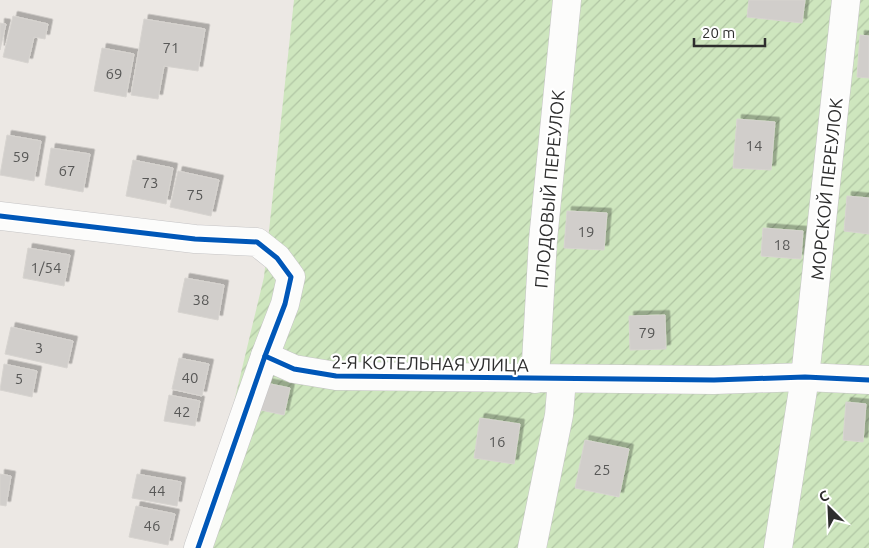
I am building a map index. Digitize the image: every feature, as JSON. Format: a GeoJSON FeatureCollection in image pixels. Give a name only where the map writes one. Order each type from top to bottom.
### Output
{"type":"FeatureCollection","features":[{"type":"Feature","properties":{"kind":"street","name":"ПЛОДОВЫЙ ПЕРЕУЛОК"},"geometry":{"type":"LineString","coordinates":[[535,379],[543,240],[567,0]]}},
{"type":"Feature","properties":{"kind":"street","name":"МОРСКОЙ ПЕРЕУЛОК"},"geometry":{"type":"LineString","coordinates":[[778,548],[805,377],[846,0]]}},
{"type":"Feature","properties":{"kind":"street"},"geometry":{"type":"LineString","coordinates":[[0,216],[195,239],[257,242],[277,258],[291,277],[286,304],[265,356],[198,548]]}},
{"type":"Feature","properties":{"kind":"street","name":"2-Я КОТЕЛЬНАЯ УЛИЦА"},"geometry":{"type":"LineString","coordinates":[[265,356],[294,369],[336,376],[714,380],[805,377],[869,380]]}},
{"type":"Feature","properties":{"kind":"street"},"geometry":{"type":"LineString","coordinates":[[532,548],[559,415],[562,379]]}},
{"type":"Feature","properties":{"kind":"green space"},"geometry":{"type":"Polygon","coordinates":[[[294,0],[869,0],[869,548],[199,548],[264,277],[294,0]]]}},
{"type":"Feature","properties":{"kind":"building"},"geometry":{"type":"Polygon","coordinates":[[[749,0],[805,0],[802,23],[747,17],[749,0]]]}},
{"type":"Feature","properties":{"kind":"building"},"geometry":{"type":"Polygon","coordinates":[[[13,16],[48,24],[45,39],[34,37],[28,63],[3,57],[13,16]]]}},
{"type":"Feature","properties":{"kind":"building"},"geometry":{"type":"Polygon","coordinates":[[[144,19],[205,29],[198,71],[164,66],[158,99],[131,95],[144,19]]]}},
{"type":"Feature","properties":{"kind":"building"},"geometry":{"type":"Polygon","coordinates":[[[0,23],[6,24],[0,50],[0,23]]]}},
{"type":"Feature","properties":{"kind":"building"},"geometry":{"type":"Polygon","coordinates":[[[860,35],[869,36],[869,78],[857,77],[860,35]]]}},
{"type":"Feature","properties":{"kind":"building"},"geometry":{"type":"Polygon","coordinates":[[[102,48],[134,54],[126,97],[94,91],[102,48]]]}},
{"type":"Feature","properties":{"kind":"building"},"geometry":{"type":"Polygon","coordinates":[[[737,119],[775,122],[771,170],[733,168],[737,119]]]}},
{"type":"Feature","properties":{"kind":"building"},"geometry":{"type":"Polygon","coordinates":[[[7,135],[41,141],[34,181],[0,175],[7,135]]]}},
{"type":"Feature","properties":{"kind":"building"},"geometry":{"type":"Polygon","coordinates":[[[51,148],[90,154],[83,192],[45,185],[51,148]]]}},
{"type":"Feature","properties":{"kind":"building"},"geometry":{"type":"Polygon","coordinates":[[[133,160],[173,168],[166,204],[126,196],[133,160]]]}},
{"type":"Feature","properties":{"kind":"building"},"geometry":{"type":"Polygon","coordinates":[[[178,171],[219,180],[211,216],[170,207],[178,171]]]}},
{"type":"Feature","properties":{"kind":"building"},"geometry":{"type":"Polygon","coordinates":[[[847,196],[869,198],[869,234],[844,231],[847,196]]]}},
{"type":"Feature","properties":{"kind":"building"},"geometry":{"type":"Polygon","coordinates":[[[567,211],[607,213],[604,250],[564,248],[567,211]]]}},
{"type":"Feature","properties":{"kind":"building"},"geometry":{"type":"Polygon","coordinates":[[[763,228],[803,231],[801,259],[761,256],[763,228]]]}},
{"type":"Feature","properties":{"kind":"building"},"geometry":{"type":"Polygon","coordinates":[[[28,248],[70,255],[64,286],[23,278],[28,248]]]}},
{"type":"Feature","properties":{"kind":"building"},"geometry":{"type":"Polygon","coordinates":[[[185,278],[224,285],[218,320],[178,312],[185,278]]]}},
{"type":"Feature","properties":{"kind":"building"},"geometry":{"type":"Polygon","coordinates":[[[665,315],[666,349],[630,350],[629,316],[665,315]]]}},
{"type":"Feature","properties":{"kind":"building"},"geometry":{"type":"Polygon","coordinates":[[[11,327],[73,341],[67,368],[5,354],[11,327]]]}},
{"type":"Feature","properties":{"kind":"building"},"geometry":{"type":"Polygon","coordinates":[[[179,358],[209,364],[202,396],[172,389],[179,358]]]}},
{"type":"Feature","properties":{"kind":"building"},"geometry":{"type":"Polygon","coordinates":[[[4,364],[37,371],[32,397],[0,390],[4,364]]]}},
{"type":"Feature","properties":{"kind":"building"},"geometry":{"type":"Polygon","coordinates":[[[261,382],[290,388],[284,415],[256,409],[261,382]]]}},
{"type":"Feature","properties":{"kind":"building"},"geometry":{"type":"Polygon","coordinates":[[[169,395],[200,401],[195,426],[164,421],[169,395]]]}},
{"type":"Feature","properties":{"kind":"building"},"geometry":{"type":"Polygon","coordinates":[[[846,402],[866,404],[863,442],[843,440],[846,402]]]}},
{"type":"Feature","properties":{"kind":"building"},"geometry":{"type":"Polygon","coordinates":[[[480,418],[520,424],[514,464],[474,458],[480,418]]]}},
{"type":"Feature","properties":{"kind":"building"},"geometry":{"type":"Polygon","coordinates":[[[585,440],[629,449],[619,497],[575,488],[585,440]]]}},
{"type":"Feature","properties":{"kind":"building"},"geometry":{"type":"Polygon","coordinates":[[[0,474],[11,476],[6,506],[0,505],[0,474]]]}},
{"type":"Feature","properties":{"kind":"building"},"geometry":{"type":"Polygon","coordinates":[[[137,474],[181,482],[177,506],[132,498],[137,474]]]}},
{"type":"Feature","properties":{"kind":"building"},"geometry":{"type":"Polygon","coordinates":[[[136,506],[175,514],[168,545],[129,537],[136,506]]]}},
{"type":"Feature","properties":{"kind":"cycle path"},"geometry":{"type":"LineString","coordinates":[[0,216],[195,239],[257,242],[277,258],[291,277],[285,304],[198,548]]}},
{"type":"Feature","properties":{"kind":"cycle path"},"geometry":{"type":"LineString","coordinates":[[265,356],[294,369],[336,376],[714,380],[805,377],[869,380]]}}]}
